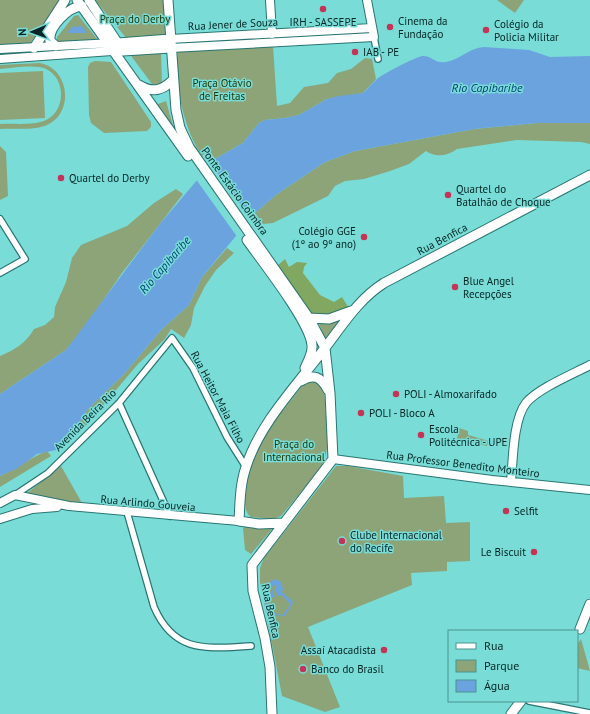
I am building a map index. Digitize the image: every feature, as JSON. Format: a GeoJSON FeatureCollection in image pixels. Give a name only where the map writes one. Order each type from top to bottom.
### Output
{"type":"FeatureCollection","features":[{"type":"Feature","properties":{"kind":"main road"},"geometry":{"type":"LineString","coordinates":[[34,48],[65,0]]}},
{"type":"Feature","properties":{"kind":"main road"},"geometry":{"type":"LineString","coordinates":[[89,0],[121,46]]}},
{"type":"Feature","properties":{"kind":"main road"},"geometry":{"type":"LineString","coordinates":[[168,0],[172,80],[178,120],[186,149]]}},
{"type":"Feature","properties":{"kind":"main road"},"geometry":{"type":"LineString","coordinates":[[270,0],[272,34]]}},
{"type":"Feature","properties":{"kind":"main road"},"geometry":{"type":"LineString","coordinates":[[367,0],[374,38]]}},
{"type":"Feature","properties":{"kind":"main road"},"geometry":{"type":"LineString","coordinates":[[56,46],[50,41],[52,29],[68,11],[79,3],[106,43],[186,149]]}},
{"type":"Feature","properties":{"kind":"main road","name":"Rua Jener de Souza"},"geometry":{"type":"LineString","coordinates":[[170,44],[272,34],[372,28]]}},
{"type":"Feature","properties":{"kind":"main road","name":"Rua Jener de Souza"},"geometry":{"type":"LineString","coordinates":[[0,49],[106,43],[121,46],[374,38]]}},
{"type":"Feature","properties":{"kind":"main road"},"geometry":{"type":"LineString","coordinates":[[0,59],[112,51]]}},
{"type":"Feature","properties":{"kind":"main road"},"geometry":{"type":"LineString","coordinates":[[136,83],[152,91],[167,86],[172,80]]}},
{"type":"Feature","properties":{"kind":"main road","name":"Ponte Estácio Coimbra"},"geometry":{"type":"LineString","coordinates":[[186,149],[259,250]]}},
{"type":"Feature","properties":{"kind":"main road","name":"Rua Benfica"},"geometry":{"type":"LineString","coordinates":[[239,521],[246,467],[259,438],[296,383],[325,348],[352,310],[373,290],[384,283],[590,175]]}},
{"type":"Feature","properties":{"kind":"main road"},"geometry":{"type":"LineString","coordinates":[[259,250],[309,318],[325,348],[330,393],[333,459]]}},
{"type":"Feature","properties":{"kind":"main road"},"geometry":{"type":"LineString","coordinates":[[259,250],[310,333],[312,353],[296,383]]}},
{"type":"Feature","properties":{"kind":"main road"},"geometry":{"type":"LineString","coordinates":[[309,318],[335,318],[352,310]]}},
{"type":"Feature","properties":{"kind":"main road"},"geometry":{"type":"LineString","coordinates":[[511,481],[520,414],[527,402],[538,393],[590,365]]}},
{"type":"Feature","properties":{"kind":"main road"},"geometry":{"type":"LineString","coordinates":[[296,383],[308,377],[316,376],[322,380],[330,393]]}},
{"type":"Feature","properties":{"kind":"main road","name":"Rua Benfica"},"geometry":{"type":"LineString","coordinates":[[272,714],[270,667],[265,638],[253,591],[252,565],[333,459]]}},
{"type":"Feature","properties":{"kind":"main road","name":"Rua Professor Benedito Monteiro"},"geometry":{"type":"LineString","coordinates":[[333,459],[590,490]]}},
{"type":"Feature","properties":{"kind":"main road","name":"Avenida Beira Rio"},"geometry":{"type":"LineString","coordinates":[[0,503],[15,495]]}},
{"type":"Feature","properties":{"kind":"main road","name":"Rua Arlindo Gouveia"},"geometry":{"type":"LineString","coordinates":[[15,495],[69,506],[239,521]]}},
{"type":"Feature","properties":{"kind":"main road","name":"Rua Arlindo Gouveia"},"geometry":{"type":"LineString","coordinates":[[0,519],[32,509],[69,506]]}},
{"type":"Feature","properties":{"kind":"main road"},"geometry":{"type":"LineString","coordinates":[[224,520],[231,518],[240,508]]}},
{"type":"Feature","properties":{"kind":"main road"},"geometry":{"type":"LineString","coordinates":[[239,521],[259,524],[284,523]]}},
{"type":"Feature","properties":{"kind":"main road"},"geometry":{"type":"LineString","coordinates":[[579,631],[590,604]]}},
{"type":"Feature","properties":{"kind":"main road"},"geometry":{"type":"LineString","coordinates":[[579,631],[590,619]]}},
{"type":"Feature","properties":{"kind":"main road"},"geometry":{"type":"LineString","coordinates":[[510,714],[520,702]]}},
{"type":"Feature","properties":{"kind":"street"},"geometry":{"type":"LineString","coordinates":[[374,38],[378,59]]}},
{"type":"Feature","properties":{"kind":"street"},"geometry":{"type":"LineString","coordinates":[[0,219],[25,259],[0,273]]}},
{"type":"Feature","properties":{"kind":"street","name":"Avenida Beira Rio"},"geometry":{"type":"LineString","coordinates":[[15,495],[48,473],[119,403],[172,338]]}},
{"type":"Feature","properties":{"kind":"street","name":"Rua Heitor Maia Filho"},"geometry":{"type":"LineString","coordinates":[[172,338],[193,368],[224,431],[246,467]]}},
{"type":"Feature","properties":{"kind":"street"},"geometry":{"type":"LineString","coordinates":[[119,403],[170,516]]}},
{"type":"Feature","properties":{"kind":"street"},"geometry":{"type":"LineString","coordinates":[[127,512],[154,607],[159,618],[170,631],[186,643],[206,649],[251,646]]}},
{"type":"Feature","properties":{"kind":"street"},"geometry":{"type":"LineString","coordinates":[[534,702],[590,713]]}},
{"type":"Feature","properties":{"kind":"green space"},"geometry":{"type":"Polygon","coordinates":[[[0,0],[64,0],[30,43],[0,47],[0,0]]]}},
{"type":"Feature","properties":{"kind":"green space","name":"Praça do Derby"},"geometry":{"type":"Polygon","coordinates":[[[95,0],[164,0],[165,36],[127,39],[95,0]]]}},
{"type":"Feature","properties":{"kind":"green space"},"geometry":{"type":"Polygon","coordinates":[[[497,0],[524,0],[515,13],[497,0]]]}},
{"type":"Feature","properties":{"kind":"green space"},"geometry":{"type":"Polygon","coordinates":[[[78,15],[97,39],[57,42],[57,37],[74,16],[78,15]]]}},
{"type":"Feature","properties":{"kind":"green space"},"geometry":{"type":"Polygon","coordinates":[[[369,29],[371,35],[278,39],[278,35],[369,29]]]}},
{"type":"Feature","properties":{"kind":"green space"},"geometry":{"type":"Polygon","coordinates":[[[270,36],[270,40],[179,45],[179,42],[270,36]]]}},
{"type":"Feature","properties":{"kind":"green space","name":"Praça Otávio de Freitas"},"geometry":{"type":"Polygon","coordinates":[[[273,46],[277,106],[290,103],[304,87],[328,83],[337,73],[351,69],[365,58],[372,59],[376,79],[363,93],[327,99],[299,115],[265,120],[259,123],[243,143],[215,159],[207,151],[202,156],[190,134],[182,106],[177,78],[178,52],[273,46]]]}},
{"type":"Feature","properties":{"kind":"green space"},"geometry":{"type":"Polygon","coordinates":[[[129,53],[161,53],[162,84],[152,84],[129,53]]]}},
{"type":"Feature","properties":{"kind":"green space"},"geometry":{"type":"Polygon","coordinates":[[[95,61],[111,62],[151,122],[151,127],[147,131],[104,133],[91,123],[89,115],[88,67],[90,63],[95,61]]]}},
{"type":"Feature","properties":{"kind":"green space"},"geometry":{"type":"Polygon","coordinates":[[[39,63],[49,66],[62,80],[65,90],[65,100],[57,118],[49,124],[38,128],[0,129],[0,124],[29,124],[41,122],[53,116],[57,110],[61,94],[60,87],[53,73],[46,69],[36,67],[0,69],[0,65],[39,63]]]}},
{"type":"Feature","properties":{"kind":"green space"},"geometry":{"type":"Polygon","coordinates":[[[43,71],[45,118],[0,120],[0,73],[43,71]]]}},
{"type":"Feature","properties":{"kind":"green space"},"geometry":{"type":"Polygon","coordinates":[[[166,101],[176,136],[153,103],[158,104],[166,101]]]}},
{"type":"Feature","properties":{"kind":"green space"},"geometry":{"type":"Polygon","coordinates":[[[536,123],[590,123],[590,144],[581,142],[517,140],[457,149],[442,155],[434,155],[426,151],[409,164],[364,179],[345,181],[335,186],[328,196],[273,223],[263,224],[255,213],[277,194],[325,162],[355,151],[474,129],[536,123]]]}},
{"type":"Feature","properties":{"kind":"green space"},"geometry":{"type":"Polygon","coordinates":[[[0,146],[6,152],[8,196],[0,200],[0,146]]]}},
{"type":"Feature","properties":{"kind":"green space"},"geometry":{"type":"Polygon","coordinates":[[[176,189],[183,194],[122,273],[86,325],[66,350],[0,394],[0,356],[20,346],[34,329],[45,325],[54,317],[55,307],[66,282],[72,258],[81,245],[127,226],[154,203],[176,189]]]}},
{"type":"Feature","properties":{"kind":"green space"},"geometry":{"type":"Polygon","coordinates":[[[227,248],[234,253],[216,270],[205,286],[194,308],[191,325],[184,338],[171,329],[165,339],[138,364],[83,429],[78,424],[87,410],[124,374],[161,330],[189,305],[202,277],[227,248]]]}},
{"type":"Feature","properties":{"kind":"green space"},"geometry":{"type":"Polygon","coordinates":[[[285,259],[289,267],[297,262],[307,263],[304,267],[303,273],[320,295],[334,302],[342,297],[350,310],[315,318],[277,266],[285,259]]]}},
{"type":"Feature","properties":{"kind":"green space"},"geometry":{"type":"Polygon","coordinates":[[[340,319],[325,343],[319,323],[340,319]]]}},
{"type":"Feature","properties":{"kind":"green space","name":"Praça do Internacional"},"geometry":{"type":"Polygon","coordinates":[[[311,379],[324,388],[328,444],[325,458],[320,469],[281,516],[272,519],[251,517],[246,511],[245,506],[246,480],[250,465],[265,435],[274,422],[305,382],[311,379]]]}},
{"type":"Feature","properties":{"kind":"green space"},"geometry":{"type":"Polygon","coordinates":[[[459,428],[468,431],[468,435],[489,441],[487,446],[457,439],[459,428]]]}},
{"type":"Feature","properties":{"kind":"green space"},"geometry":{"type":"Polygon","coordinates":[[[47,451],[51,456],[0,487],[0,476],[35,456],[47,451]]]}},
{"type":"Feature","properties":{"kind":"green space"},"geometry":{"type":"Polygon","coordinates":[[[61,466],[82,503],[58,501],[26,494],[61,466]]]}},
{"type":"Feature","properties":{"kind":"green space","name":"Clube Internacional do Recife"},"geometry":{"type":"Polygon","coordinates":[[[336,466],[348,466],[403,476],[404,498],[444,496],[446,523],[470,522],[470,561],[447,562],[447,571],[411,573],[412,585],[308,627],[340,707],[325,712],[282,696],[260,582],[260,568],[264,558],[336,466]]]}},
{"type":"Feature","properties":{"kind":"green space"},"geometry":{"type":"Polygon","coordinates":[[[243,528],[272,529],[251,554],[245,550],[243,528]]]}},
{"type":"Feature","properties":{"kind":"green space"},"geometry":{"type":"Polygon","coordinates":[[[581,639],[590,671],[578,668],[578,644],[581,639]]]}},
{"type":"Feature","properties":{"kind":"water"},"geometry":{"type":"Polygon","coordinates":[[[82,26],[87,33],[67,33],[72,27],[82,26]]]}},
{"type":"Feature","properties":{"kind":"water","name":"Rio Capibaribe"},"geometry":{"type":"Polygon","coordinates":[[[484,47],[529,50],[550,57],[590,56],[590,123],[536,123],[474,129],[355,151],[325,162],[277,194],[255,213],[202,277],[189,305],[161,330],[124,374],[87,410],[78,424],[74,437],[67,444],[56,450],[37,454],[18,468],[0,476],[0,394],[66,350],[159,225],[215,159],[243,143],[259,123],[265,120],[299,115],[327,99],[363,93],[384,74],[418,57],[426,56],[437,61],[445,62],[455,59],[475,49],[484,47]]]}},
{"type":"Feature","properties":{"kind":"water"},"geometry":{"type":"Polygon","coordinates":[[[275,579],[281,582],[283,589],[282,592],[293,602],[285,616],[275,615],[273,619],[270,619],[265,605],[265,599],[272,591],[270,582],[275,579]],[[273,585],[272,588],[275,597],[267,598],[268,608],[272,613],[283,615],[290,604],[282,595],[278,596],[275,590],[277,586],[273,585]]]}},
{"type":"Feature","properties":{"kind":"pier"},"geometry":{"type":"Polygon","coordinates":[[[209,162],[252,220],[238,238],[195,178],[209,162]]]}},
{"type":"Feature","properties":{"kind":"place","name":"IRH - SASSEPE"},"geometry":{"type":"Point","coordinates":[323,9]}},
{"type":"Feature","properties":{"kind":"place","name":"Cinema da Fundação"},"geometry":{"type":"Point","coordinates":[390,27]}},
{"type":"Feature","properties":{"kind":"place","name":"Colégio da Policia Militar"},"geometry":{"type":"Point","coordinates":[486,30]}},
{"type":"Feature","properties":{"kind":"place","name":"IAB - PE"},"geometry":{"type":"Point","coordinates":[355,52]}},
{"type":"Feature","properties":{"kind":"place","name":"Quartel do Derby"},"geometry":{"type":"Point","coordinates":[61,178]}},
{"type":"Feature","properties":{"kind":"place","name":"Quartel do Batalhão de Choque"},"geometry":{"type":"Point","coordinates":[448,195]}},
{"type":"Feature","properties":{"kind":"place","name":"Colégio GGE (1º ao 9º ano)"},"geometry":{"type":"Point","coordinates":[364,237]}},
{"type":"Feature","properties":{"kind":"place","name":"Blue Angel Recepções"},"geometry":{"type":"Point","coordinates":[455,287]}},
{"type":"Feature","properties":{"kind":"place","name":"POLI - Almoxarifado"},"geometry":{"type":"Point","coordinates":[396,394]}},
{"type":"Feature","properties":{"kind":"place","name":"POLI - Bloco A"},"geometry":{"type":"Point","coordinates":[361,413]}},
{"type":"Feature","properties":{"kind":"place","name":"Escola Politécnica - UPE"},"geometry":{"type":"Point","coordinates":[421,435]}},
{"type":"Feature","properties":{"kind":"place","name":"Selfit"},"geometry":{"type":"Point","coordinates":[506,511]}},
{"type":"Feature","properties":{"kind":"place","name":"Clube Internacional do Recife"},"geometry":{"type":"Point","coordinates":[342,541]}},
{"type":"Feature","properties":{"kind":"place","name":"Le Biscuit"},"geometry":{"type":"Point","coordinates":[534,552]}},
{"type":"Feature","properties":{"kind":"place","name":"Assaí Atacadista"},"geometry":{"type":"Point","coordinates":[384,650]}},
{"type":"Feature","properties":{"kind":"place","name":"Banco do Brasil"},"geometry":{"type":"Point","coordinates":[303,669]}}]}
